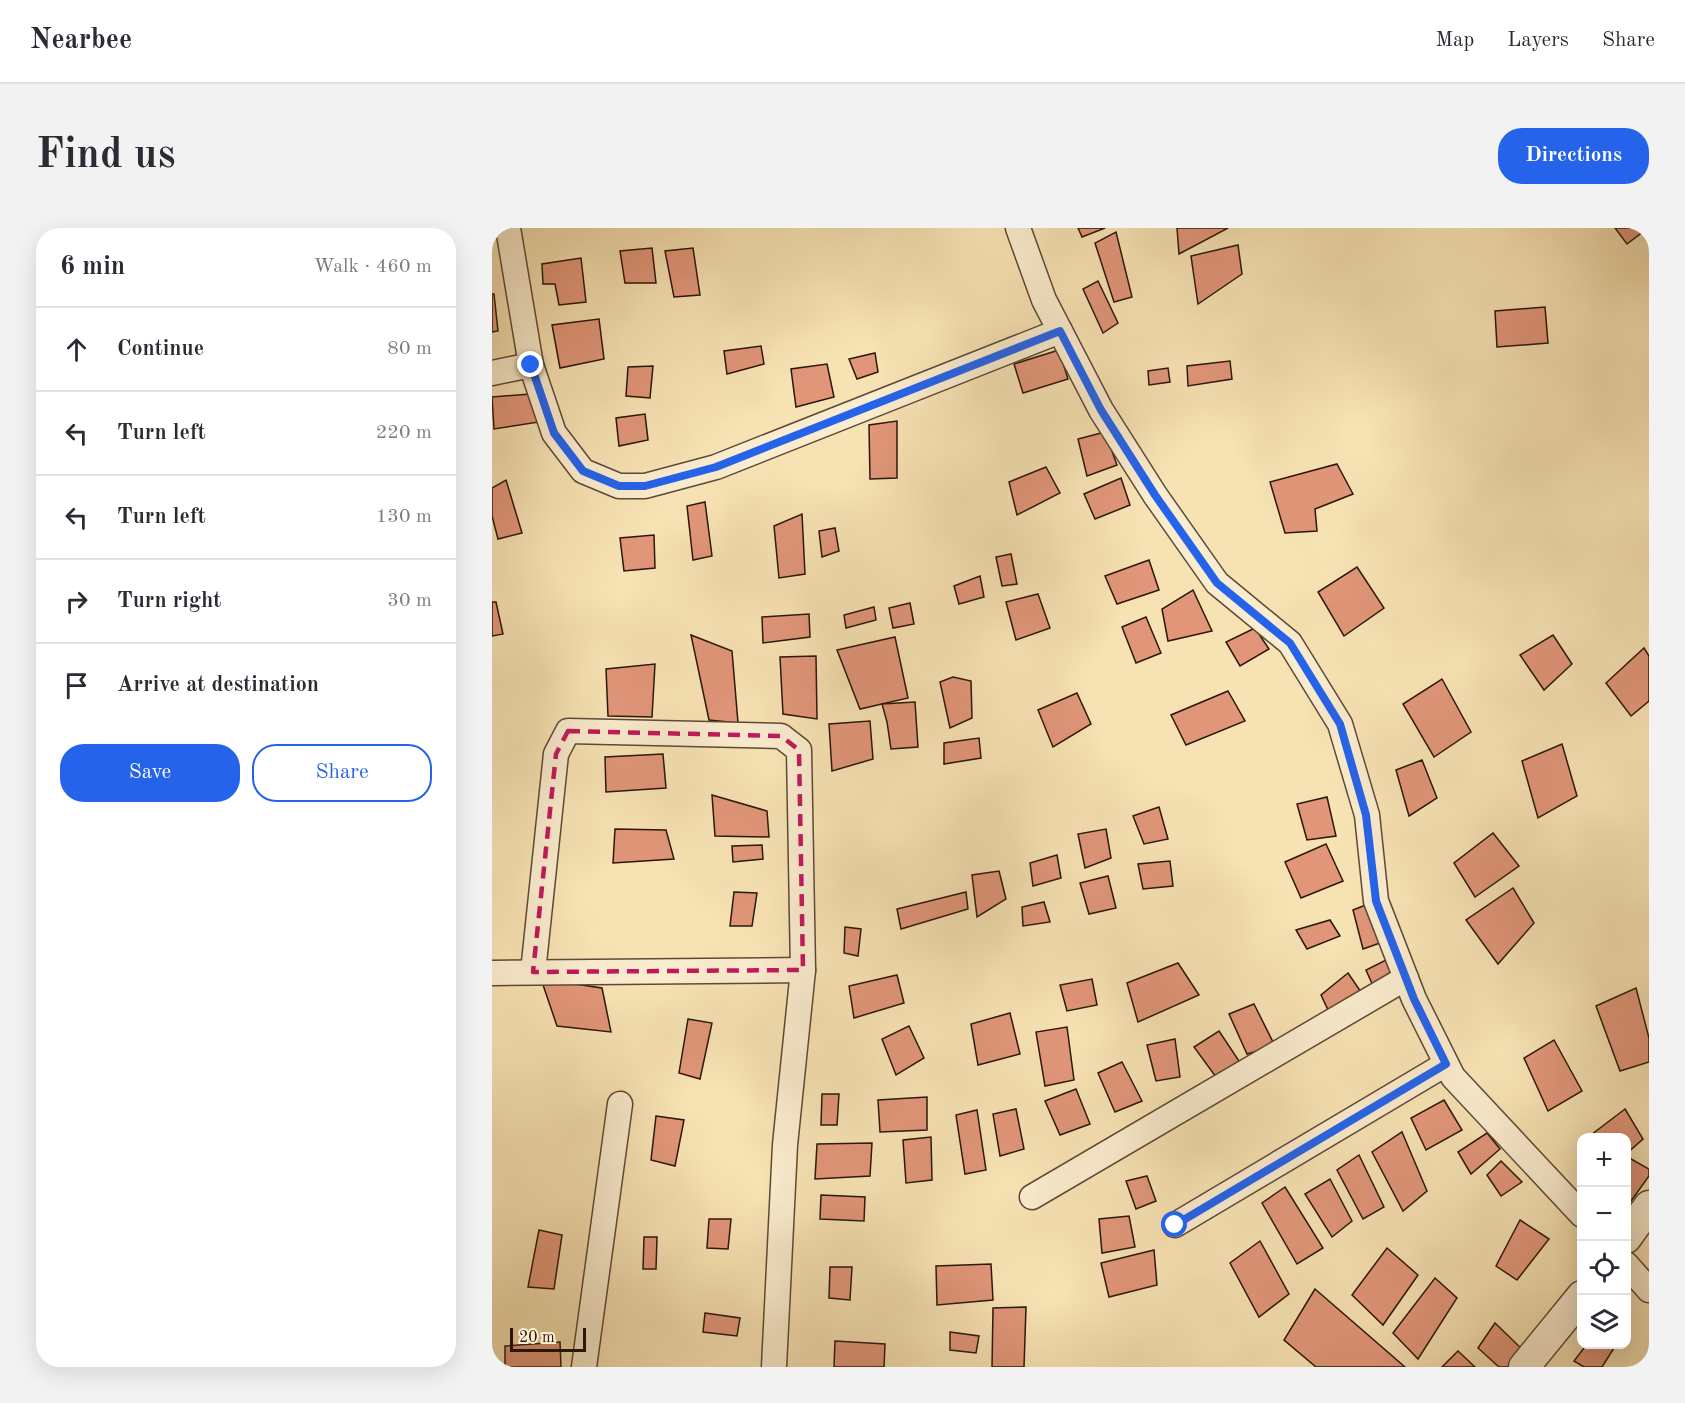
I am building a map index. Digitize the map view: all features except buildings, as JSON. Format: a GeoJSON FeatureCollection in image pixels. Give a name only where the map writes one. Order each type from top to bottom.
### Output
{"type":"FeatureCollection","features":[{"type":"Feature","properties":{"kind":"street"},"geometry":{"type":"LineString","coordinates":[[508,228],[531,365],[554,433],[583,471],[619,486],[645,486],[716,467],[1060,331]]}},
{"type":"Feature","properties":{"kind":"street"},"geometry":{"type":"LineString","coordinates":[[1018,228],[1044,300],[1101,410],[1155,495],[1217,583],[1290,643],[1340,724],[1366,815],[1376,901],[1414,999],[1453,1077],[1577,1211]]}},
{"type":"Feature","properties":{"kind":"street"},"geometry":{"type":"LineString","coordinates":[[492,373],[531,365]]}},
{"type":"Feature","properties":{"kind":"street"},"geometry":{"type":"LineString","coordinates":[[533,972],[556,754],[568,731],[781,736],[800,750],[803,970],[785,1145],[774,1367]]}},
{"type":"Feature","properties":{"kind":"street"},"geometry":{"type":"LineString","coordinates":[[492,973],[803,970]]}},
{"type":"Feature","properties":{"kind":"street"},"geometry":{"type":"LineString","coordinates":[[1032,1197],[1406,978]]}},
{"type":"Feature","properties":{"kind":"street"},"geometry":{"type":"LineString","coordinates":[[1175,1225],[1446,1064]]}},
{"type":"Feature","properties":{"kind":"street"},"geometry":{"type":"LineString","coordinates":[[584,1367],[620,1104]]}},
{"type":"Feature","properties":{"kind":"street"},"geometry":{"type":"LineString","coordinates":[[1631,1231],[1649,1206]]}},
{"type":"Feature","properties":{"kind":"street"},"geometry":{"type":"LineString","coordinates":[[1631,1270],[1649,1290]]}},
{"type":"Feature","properties":{"kind":"street"},"geometry":{"type":"LineString","coordinates":[[1524,1367],[1577,1301]]}},
{"type":"Feature","properties":{"kind":"highlighted area"},"geometry":{"type":"Polygon","coordinates":[[[568,731],[781,736],[799,750],[803,970],[533,972],[556,754],[568,731]]]}},
{"type":"Feature","properties":{"kind":"route"},"geometry":{"type":"LineString","coordinates":[[531,365],[554,433],[583,471],[619,486],[645,486],[716,467],[1060,331],[1101,410],[1155,495],[1217,583],[1290,643],[1340,724],[1366,815],[1376,901],[1414,999],[1446,1064],[1175,1225]]}}]}
